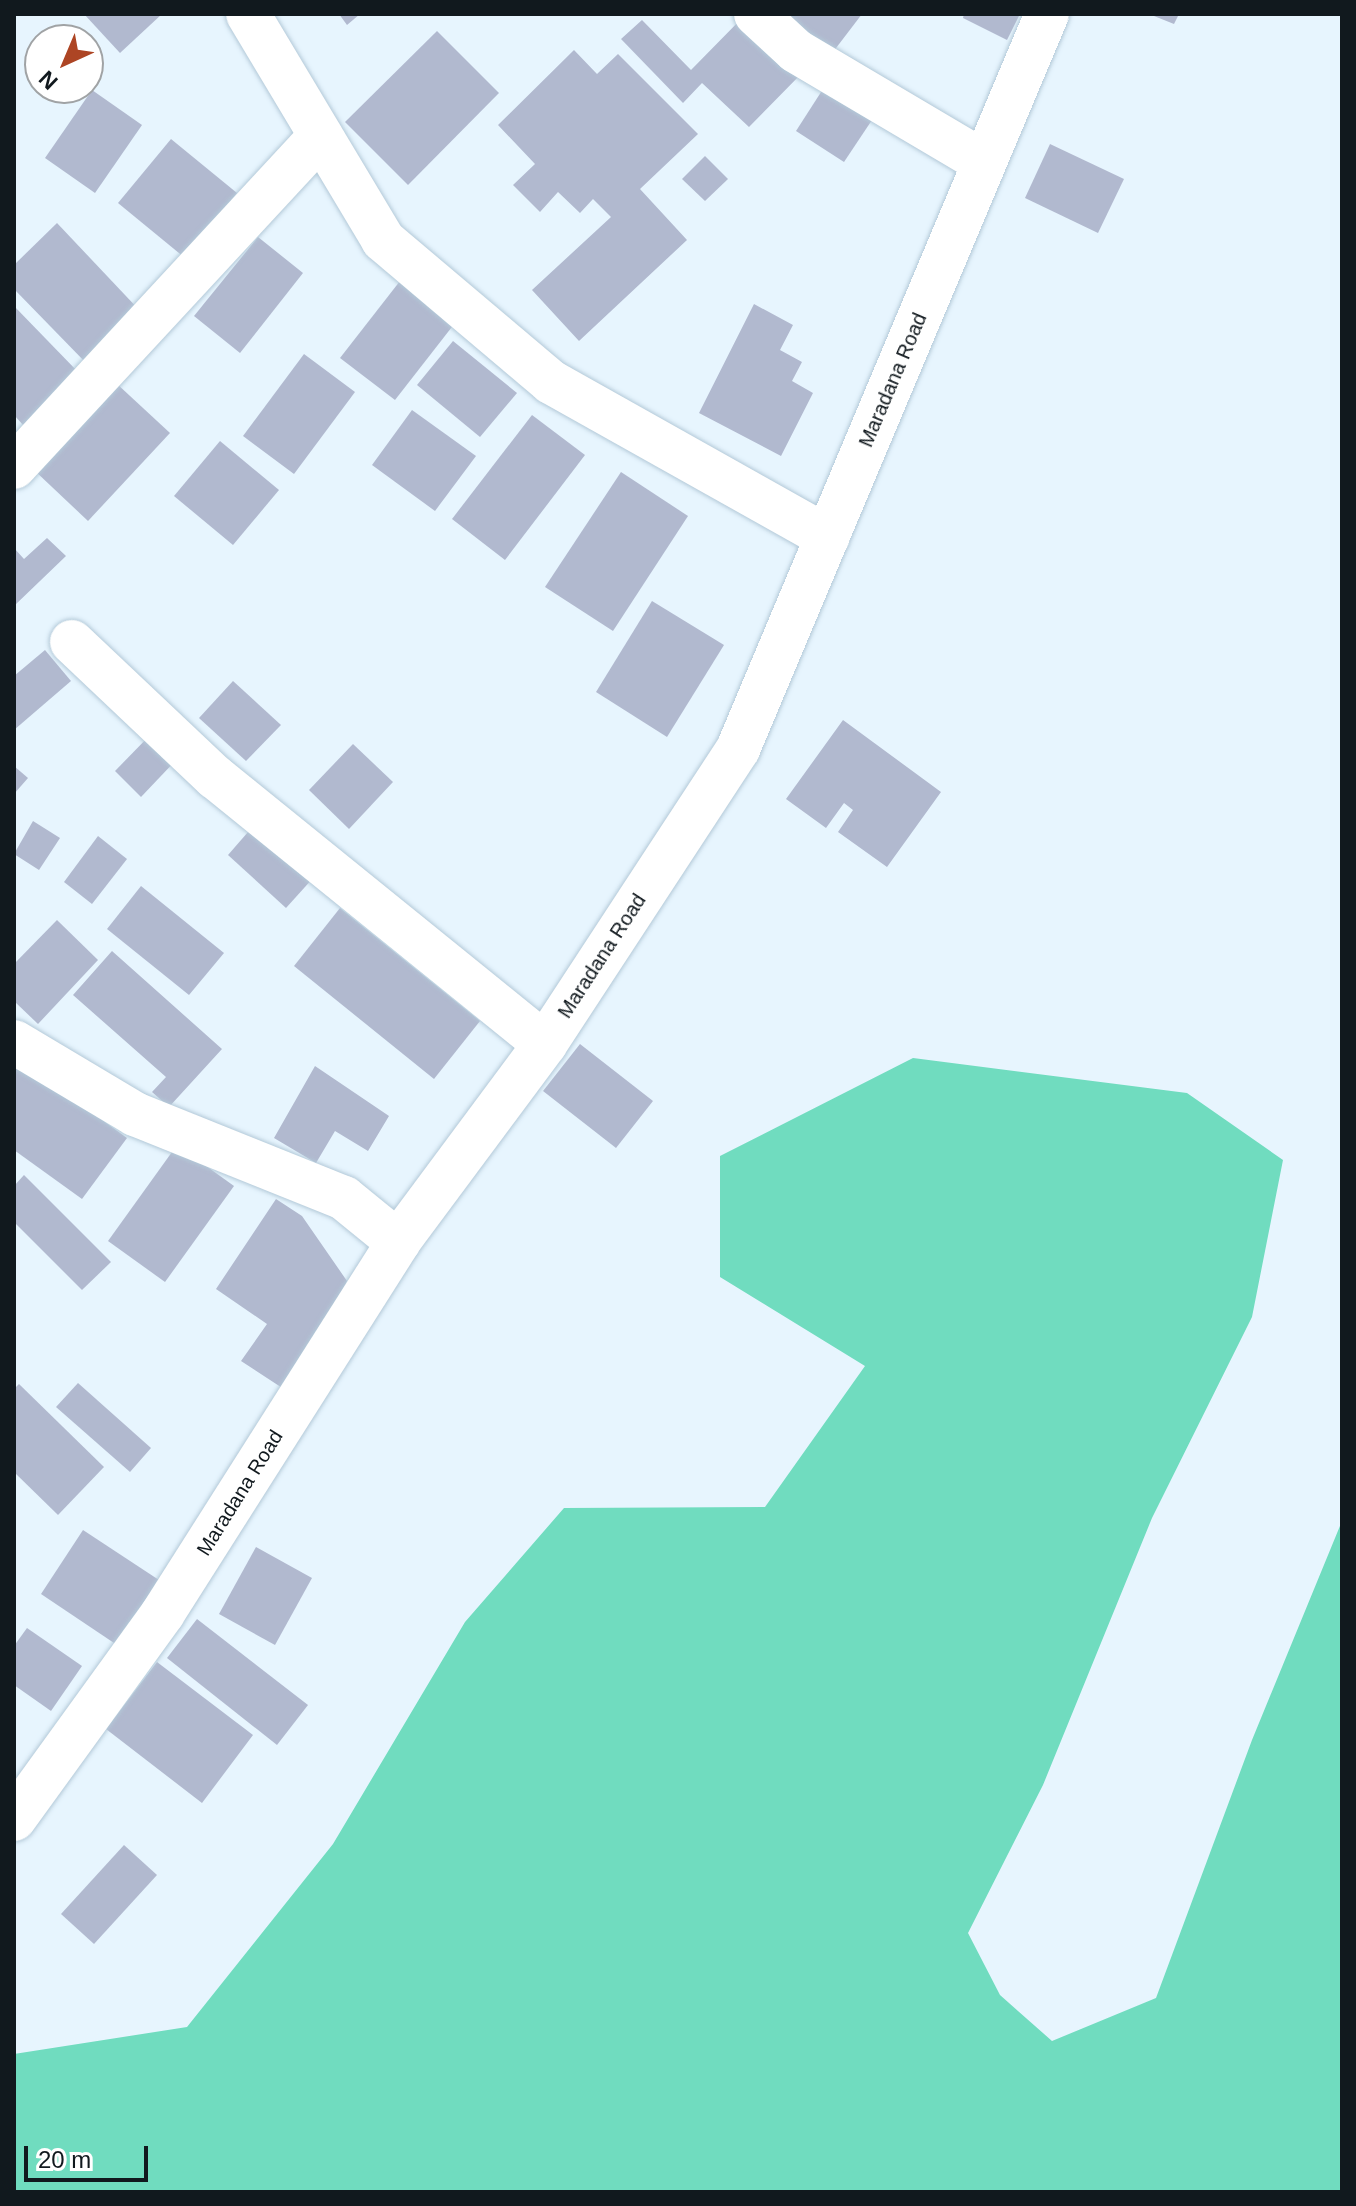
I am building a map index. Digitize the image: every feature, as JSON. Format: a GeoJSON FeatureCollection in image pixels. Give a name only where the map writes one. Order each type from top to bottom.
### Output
{"type":"FeatureCollection","features":[{"type":"Feature","properties":{"kind":"street"},"geometry":{"type":"LineString","coordinates":[[248,14],[383,240],[551,382],[827,537]]}},
{"type":"Feature","properties":{"kind":"street"},"geometry":{"type":"LineString","coordinates":[[756,14],[796,51],[984,162]]}},
{"type":"Feature","properties":{"kind":"street","name":"Maradana Road"},"geometry":{"type":"LineString","coordinates":[[14,1819],[163,1613],[398,1242],[545,1044],[738,749],[1047,14]]}},
{"type":"Feature","properties":{"kind":"street"},"geometry":{"type":"LineString","coordinates":[[14,467],[320,136]]}},
{"type":"Feature","properties":{"kind":"street"},"geometry":{"type":"LineString","coordinates":[[72,642],[215,777],[545,1044]]}},
{"type":"Feature","properties":{"kind":"street"},"geometry":{"type":"LineString","coordinates":[[14,1042],[135,1114],[344,1198],[398,1242]]}},
{"type":"Feature","properties":{"kind":"shaded area"},"geometry":{"type":"Polygon","coordinates":[[[913,1058],[1187,1093],[1283,1160],[1252,1317],[1152,1518],[1043,1785],[968,1933],[1000,1995],[1052,2041],[1156,1998],[1252,1740],[1342,1521],[1342,2192],[14,2192],[14,2054],[187,2027],[333,1844],[465,1622],[564,1508],[765,1507],[865,1366],[720,1277],[720,1156],[913,1058]]]}},
{"type":"Feature","properties":{"kind":"building"},"geometry":{"type":"Polygon","coordinates":[[[84,14],[162,14],[120,53],[104,36],[104,24],[93,24],[84,14]]]}},
{"type":"Feature","properties":{"kind":"building"},"geometry":{"type":"Polygon","coordinates":[[[339,14],[360,14],[347,25],[339,14]]]}},
{"type":"Feature","properties":{"kind":"building"},"geometry":{"type":"Polygon","coordinates":[[[746,14],[804,71],[749,127],[702,83],[683,103],[621,39],[642,20],[691,70],[746,14]]]}},
{"type":"Feature","properties":{"kind":"building"},"geometry":{"type":"Polygon","coordinates":[[[786,14],[862,14],[833,52],[786,14]]]}},
{"type":"Feature","properties":{"kind":"building"},"geometry":{"type":"Polygon","coordinates":[[[964,14],[1020,14],[1007,40],[963,18],[964,14]]]}},
{"type":"Feature","properties":{"kind":"building"},"geometry":{"type":"Polygon","coordinates":[[[1149,14],[1179,14],[1174,24],[1149,14]]]}},
{"type":"Feature","properties":{"kind":"building"},"geometry":{"type":"Polygon","coordinates":[[[437,31],[499,93],[408,185],[345,122],[437,31]]]}},
{"type":"Feature","properties":{"kind":"building"},"geometry":{"type":"Polygon","coordinates":[[[574,50],[597,74],[618,54],[698,134],[640,189],[687,240],[579,341],[532,290],[611,217],[593,199],[580,213],[558,192],[540,212],[513,185],[535,164],[498,125],[574,50]]]}},
{"type":"Feature","properties":{"kind":"building"},"geometry":{"type":"Polygon","coordinates":[[[823,89],[872,120],[844,162],[796,131],[823,89]]]}},
{"type":"Feature","properties":{"kind":"building"},"geometry":{"type":"Polygon","coordinates":[[[104,98],[142,125],[95,193],[45,158],[82,104],[104,104],[104,98]]]}},
{"type":"Feature","properties":{"kind":"building"},"geometry":{"type":"Polygon","coordinates":[[[171,139],[237,193],[185,258],[118,203],[171,139]]]}},
{"type":"Feature","properties":{"kind":"building"},"geometry":{"type":"Polygon","coordinates":[[[1050,144],[1124,179],[1098,233],[1025,198],[1050,144]]]}},
{"type":"Feature","properties":{"kind":"building"},"geometry":{"type":"Polygon","coordinates":[[[705,156],[728,179],[705,201],[682,179],[705,156]]]}},
{"type":"Feature","properties":{"kind":"building"},"geometry":{"type":"Polygon","coordinates":[[[57,223],[142,313],[88,365],[14,289],[14,265],[57,223]]]}},
{"type":"Feature","properties":{"kind":"building"},"geometry":{"type":"Polygon","coordinates":[[[258,237],[303,273],[240,353],[194,316],[258,237]]]}},
{"type":"Feature","properties":{"kind":"building"},"geometry":{"type":"Polygon","coordinates":[[[400,281],[455,323],[395,400],[340,358],[400,281]]]}},
{"type":"Feature","properties":{"kind":"building"},"geometry":{"type":"Polygon","coordinates":[[[754,304],[793,325],[780,350],[802,362],[792,381],[813,393],[781,456],[699,413],[754,304]]]}},
{"type":"Feature","properties":{"kind":"building"},"geometry":{"type":"Polygon","coordinates":[[[14,306],[79,373],[24,426],[14,415],[14,306]]]}},
{"type":"Feature","properties":{"kind":"building"},"geometry":{"type":"Polygon","coordinates":[[[453,341],[517,393],[480,437],[417,385],[453,341]]]}},
{"type":"Feature","properties":{"kind":"building"},"geometry":{"type":"Polygon","coordinates":[[[304,354],[355,392],[294,474],[243,436],[304,354]]]}},
{"type":"Feature","properties":{"kind":"building"},"geometry":{"type":"Polygon","coordinates":[[[116,383],[170,433],[88,521],[34,470],[116,383]]]}},
{"type":"Feature","properties":{"kind":"building"},"geometry":{"type":"Polygon","coordinates":[[[412,410],[476,456],[435,511],[372,465],[412,410]]]}},
{"type":"Feature","properties":{"kind":"building"},"geometry":{"type":"Polygon","coordinates":[[[532,415],[585,455],[505,560],[452,519],[532,415]]]}},
{"type":"Feature","properties":{"kind":"building"},"geometry":{"type":"Polygon","coordinates":[[[220,441],[279,490],[233,545],[174,496],[220,441]]]}},
{"type":"Feature","properties":{"kind":"building"},"geometry":{"type":"Polygon","coordinates":[[[621,472],[688,516],[613,631],[545,587],[621,472]]]}},
{"type":"Feature","properties":{"kind":"building"},"geometry":{"type":"Polygon","coordinates":[[[47,538],[66,556],[14,606],[14,548],[24,559],[47,538]]]}},
{"type":"Feature","properties":{"kind":"building"},"geometry":{"type":"Polygon","coordinates":[[[652,601],[724,645],[667,737],[596,692],[652,601]]]}},
{"type":"Feature","properties":{"kind":"building"},"geometry":{"type":"Polygon","coordinates":[[[45,650],[71,681],[14,730],[14,676],[45,650]]]}},
{"type":"Feature","properties":{"kind":"building"},"geometry":{"type":"Polygon","coordinates":[[[233,681],[281,725],[246,761],[199,718],[233,681]]]}},
{"type":"Feature","properties":{"kind":"building"},"geometry":{"type":"Polygon","coordinates":[[[843,720],[941,792],[887,867],[838,832],[853,810],[844,803],[826,828],[786,799],[843,720]]]}},
{"type":"Feature","properties":{"kind":"building"},"geometry":{"type":"Polygon","coordinates":[[[153,732],[179,757],[141,797],[115,771],[153,732]]]}},
{"type":"Feature","properties":{"kind":"building"},"geometry":{"type":"Polygon","coordinates":[[[353,744],[393,782],[349,829],[309,790],[353,744]]]}},
{"type":"Feature","properties":{"kind":"building"},"geometry":{"type":"Polygon","coordinates":[[[14,766],[28,778],[14,794],[14,766]]]}},
{"type":"Feature","properties":{"kind":"building"},"geometry":{"type":"Polygon","coordinates":[[[33,821],[60,838],[39,870],[14,854],[33,821]]]}},
{"type":"Feature","properties":{"kind":"building"},"geometry":{"type":"Polygon","coordinates":[[[255,824],[314,877],[286,908],[228,855],[255,824]]]}},
{"type":"Feature","properties":{"kind":"building"},"geometry":{"type":"Polygon","coordinates":[[[98,836],[127,859],[92,904],[64,882],[98,836]]]}},
{"type":"Feature","properties":{"kind":"building"},"geometry":{"type":"Polygon","coordinates":[[[141,886],[224,953],[189,995],[107,929],[141,886]]]}},
{"type":"Feature","properties":{"kind":"building"},"geometry":{"type":"Polygon","coordinates":[[[340,908],[480,1021],[434,1079],[294,966],[340,908]]]}},
{"type":"Feature","properties":{"kind":"building"},"geometry":{"type":"Polygon","coordinates":[[[57,920],[98,960],[38,1024],[14,1001],[14,964],[57,920]]]}},
{"type":"Feature","properties":{"kind":"building"},"geometry":{"type":"Polygon","coordinates":[[[112,951],[222,1049],[169,1107],[152,1092],[166,1077],[73,995],[112,951]]]}},
{"type":"Feature","properties":{"kind":"building"},"geometry":{"type":"Polygon","coordinates":[[[580,1044],[653,1101],[616,1148],[543,1091],[580,1044]]]}},
{"type":"Feature","properties":{"kind":"building"},"geometry":{"type":"Polygon","coordinates":[[[14,1056],[127,1138],[82,1199],[14,1150],[14,1056]]]}},
{"type":"Feature","properties":{"kind":"building"},"geometry":{"type":"Polygon","coordinates":[[[315,1066],[389,1116],[368,1151],[335,1131],[316,1163],[274,1138],[315,1066]]]}},
{"type":"Feature","properties":{"kind":"building"},"geometry":{"type":"Polygon","coordinates":[[[177,1145],[234,1186],[165,1282],[108,1241],[177,1145]]]}},
{"type":"Feature","properties":{"kind":"building"},"geometry":{"type":"Polygon","coordinates":[[[24,1175],[111,1262],[82,1290],[14,1222],[14,1186],[24,1175]]]}},
{"type":"Feature","properties":{"kind":"building"},"geometry":{"type":"Polygon","coordinates":[[[276,1199],[302,1216],[347,1281],[293,1395],[241,1361],[267,1324],[216,1289],[276,1199]]]}},
{"type":"Feature","properties":{"kind":"building"},"geometry":{"type":"Polygon","coordinates":[[[78,1383],[151,1448],[130,1472],[56,1407],[78,1383]]]}},
{"type":"Feature","properties":{"kind":"building"},"geometry":{"type":"Polygon","coordinates":[[[19,1384],[104,1467],[58,1515],[14,1472],[14,1389],[19,1384]]]}},
{"type":"Feature","properties":{"kind":"building"},"geometry":{"type":"Polygon","coordinates":[[[83,1530],[162,1582],[120,1647],[41,1594],[83,1530]]]}},
{"type":"Feature","properties":{"kind":"building"},"geometry":{"type":"Polygon","coordinates":[[[256,1547],[312,1578],[275,1645],[219,1614],[256,1547]]]}},
{"type":"Feature","properties":{"kind":"building"},"geometry":{"type":"Polygon","coordinates":[[[197,1619],[308,1705],[277,1745],[167,1658],[197,1619]]]}},
{"type":"Feature","properties":{"kind":"building"},"geometry":{"type":"Polygon","coordinates":[[[27,1628],[82,1666],[51,1711],[14,1685],[14,1646],[27,1628]]]}},
{"type":"Feature","properties":{"kind":"building"},"geometry":{"type":"Polygon","coordinates":[[[157,1662],[253,1735],[202,1803],[106,1729],[157,1662]]]}},
{"type":"Feature","properties":{"kind":"building"},"geometry":{"type":"Polygon","coordinates":[[[124,1845],[157,1875],[94,1944],[61,1914],[124,1845]]]}}]}
